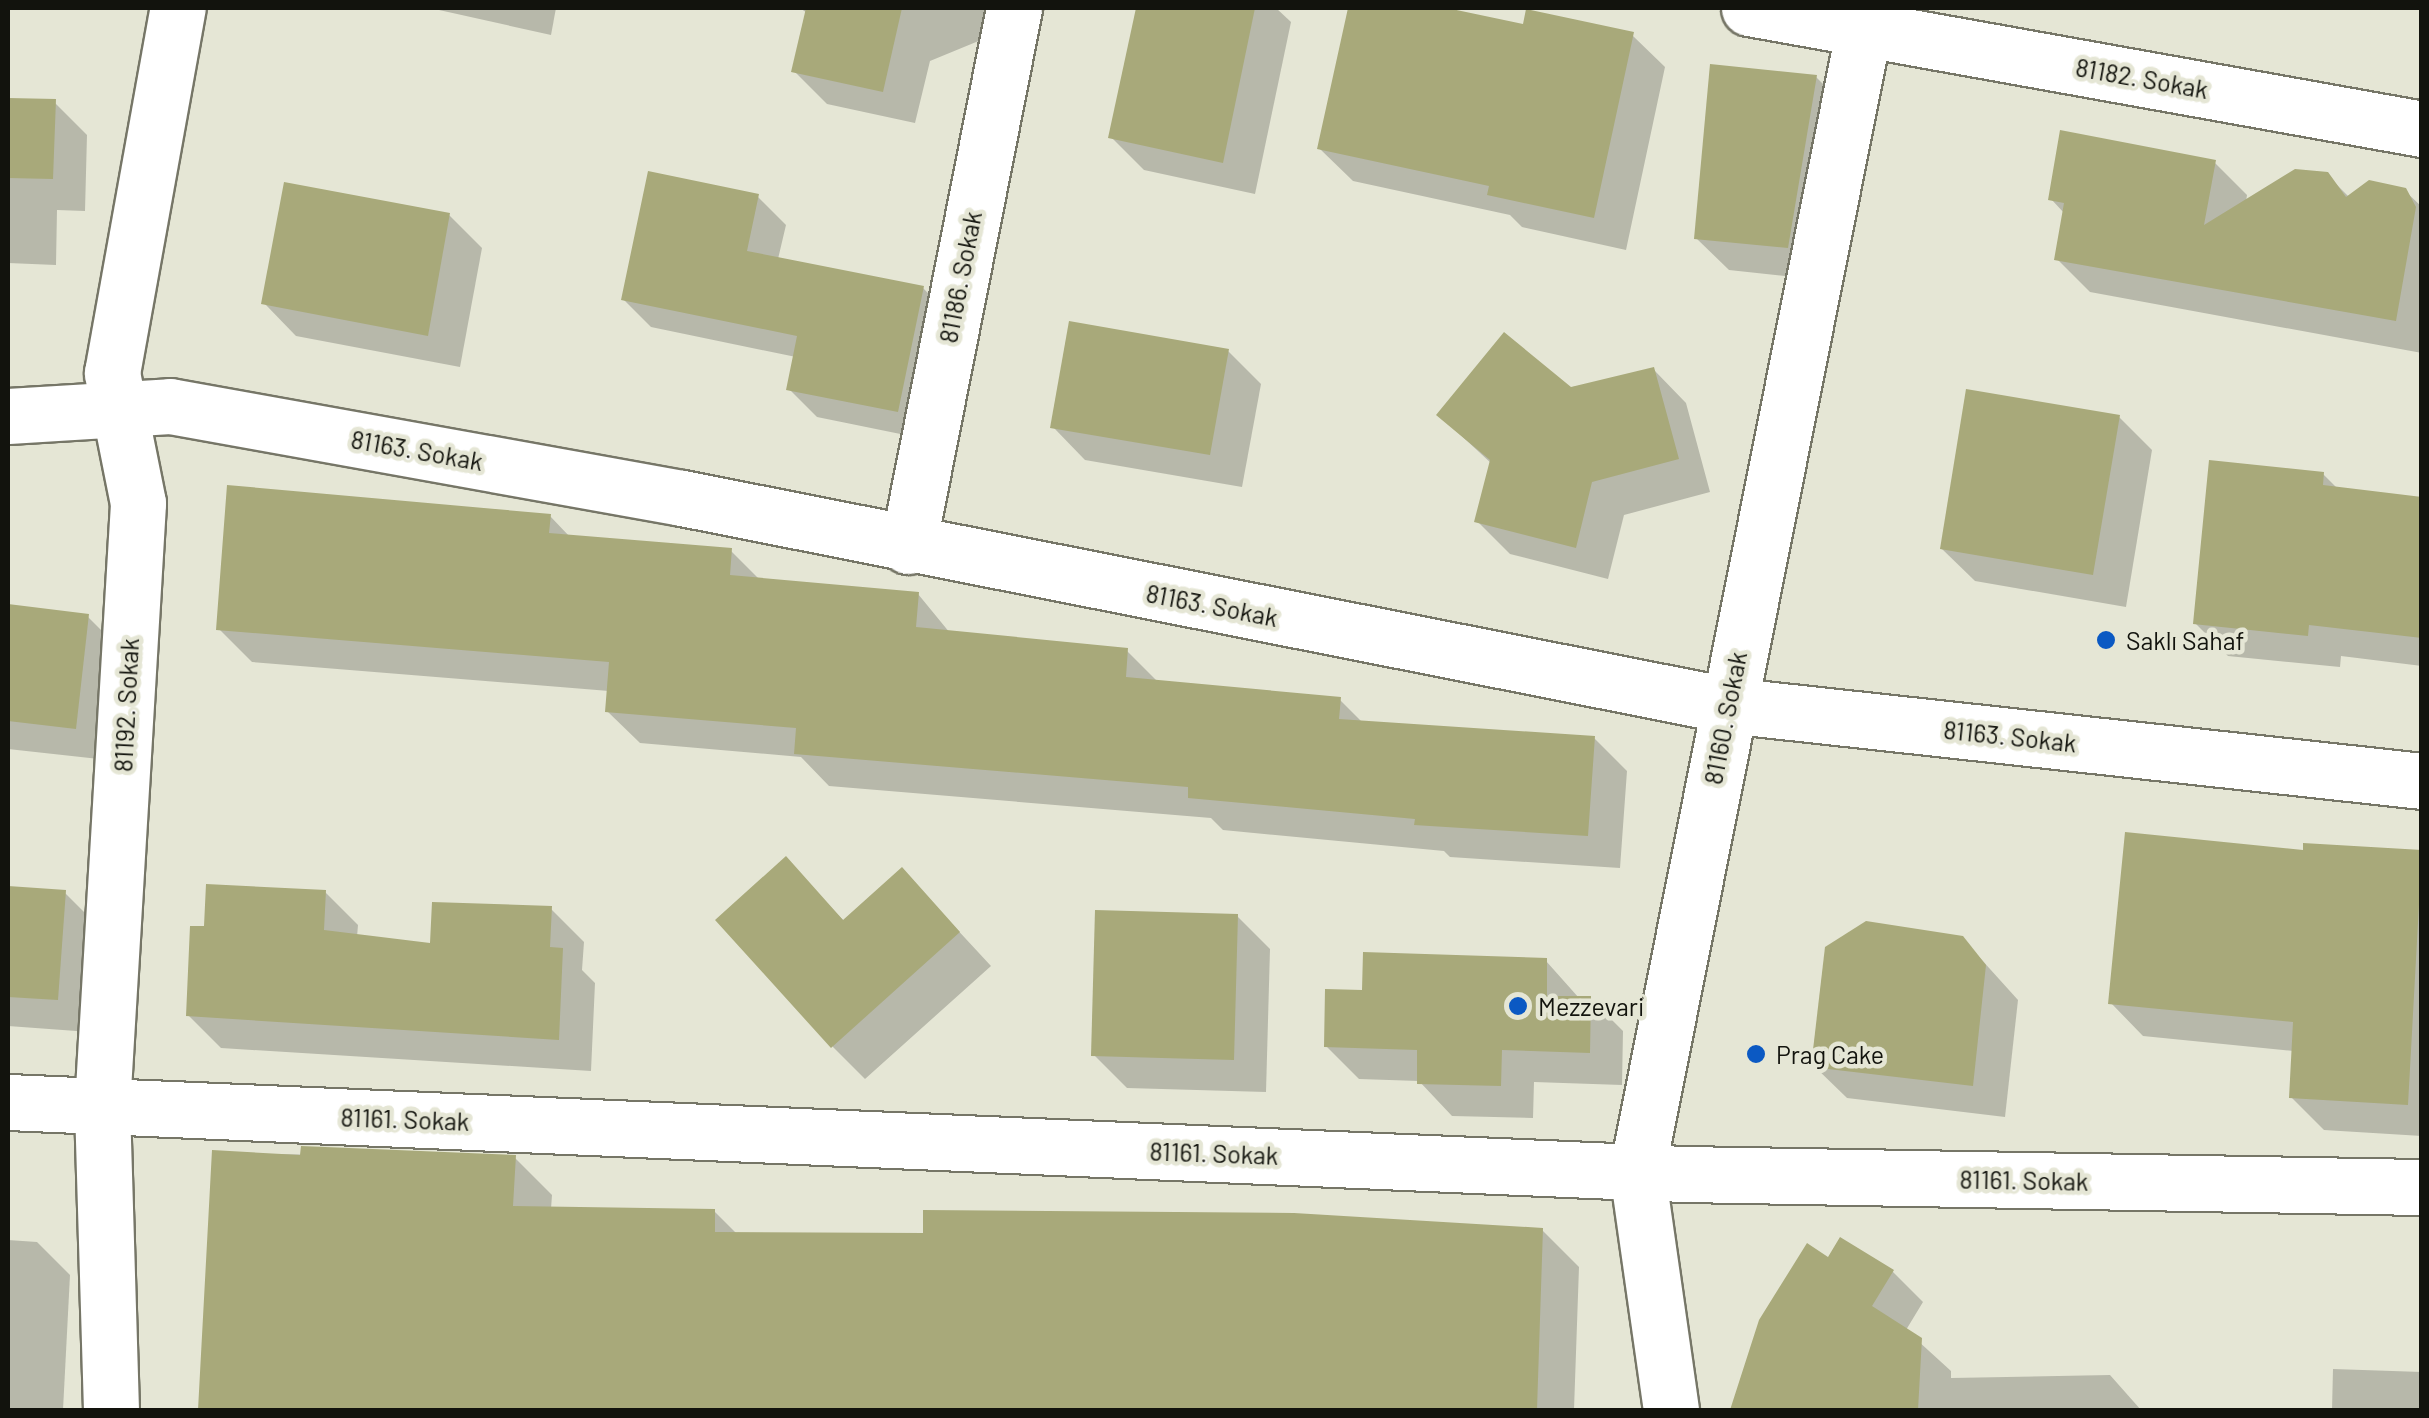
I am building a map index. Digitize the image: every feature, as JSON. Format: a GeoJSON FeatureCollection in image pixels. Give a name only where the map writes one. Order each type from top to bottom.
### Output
{"type":"FeatureCollection","features":[{"type":"Feature","properties":{"kind":"street","name":"81192. Sokak"},"geometry":{"type":"LineString","coordinates":[[112,1410],[102,1106],[138,504],[112,373],[178,8]]}},
{"type":"Feature","properties":{"kind":"street","name":"81186. Sokak"},"geometry":{"type":"LineString","coordinates":[[908,546],[1014,8]]}},
{"type":"Feature","properties":{"kind":"street","name":"81182. Sokak"},"geometry":{"type":"LineString","coordinates":[[1750,8],[1866,18],[2422,129]]}},
{"type":"Feature","properties":{"kind":"street","name":"81160. Sokak"},"geometry":{"type":"LineString","coordinates":[[1671,1410],[1637,1171],[1726,705],[1866,18]]}},
{"type":"Feature","properties":{"kind":"street","name":"81163. Sokak"},"geometry":{"type":"LineString","coordinates":[[8,416],[170,406],[1726,705],[2422,781]]}},
{"type":"Feature","properties":{"kind":"street","name":"81161. Sokak"},"geometry":{"type":"LineString","coordinates":[[8,1102],[1637,1171],[2422,1187]]}},
{"type":"Feature","properties":{"kind":"building"},"geometry":{"type":"Polygon","coordinates":[[[806,8],[902,8],[883,92],[791,72],[806,8]]]}},
{"type":"Feature","properties":{"kind":"building"},"geometry":{"type":"Polygon","coordinates":[[[1136,8],[1255,8],[1223,163],[1108,138],[1136,8]]]}},
{"type":"Feature","properties":{"kind":"building"},"geometry":{"type":"Polygon","coordinates":[[[1348,8],[1447,8],[1523,24],[1526,9],[1634,32],[1594,218],[1487,195],[1489,186],[1317,149],[1348,8]]]}},
{"type":"Feature","properties":{"kind":"building"},"geometry":{"type":"Polygon","coordinates":[[[1710,64],[1817,75],[1788,248],[1694,239],[1710,64]]]}},
{"type":"Feature","properties":{"kind":"building"},"geometry":{"type":"Polygon","coordinates":[[[8,98],[56,99],[53,179],[8,178],[8,98]]]}},
{"type":"Feature","properties":{"kind":"building"},"geometry":{"type":"Polygon","coordinates":[[[2060,130],[2216,160],[2204,225],[2295,169],[2328,172],[2346,197],[2369,180],[2406,188],[2416,207],[2396,321],[2054,260],[2064,203],[2048,200],[2060,130]]]}},
{"type":"Feature","properties":{"kind":"building"},"geometry":{"type":"Polygon","coordinates":[[[648,171],[759,194],[747,251],[924,286],[898,412],[786,390],[797,336],[621,300],[648,171]]]}},
{"type":"Feature","properties":{"kind":"building"},"geometry":{"type":"Polygon","coordinates":[[[284,182],[450,213],[428,336],[261,304],[284,182]]]}},
{"type":"Feature","properties":{"kind":"building"},"geometry":{"type":"Polygon","coordinates":[[[1069,321],[1229,349],[1210,455],[1050,428],[1069,321]]]}},
{"type":"Feature","properties":{"kind":"building"},"geometry":{"type":"Polygon","coordinates":[[[1504,332],[1571,387],[1654,367],[1679,459],[1592,482],[1576,548],[1474,522],[1490,460],[1436,415],[1504,332]]]}},
{"type":"Feature","properties":{"kind":"building"},"geometry":{"type":"Polygon","coordinates":[[[1966,389],[2120,415],[2093,575],[1940,549],[1966,389]]]}},
{"type":"Feature","properties":{"kind":"building"},"geometry":{"type":"Polygon","coordinates":[[[2209,460],[2324,472],[2323,485],[2422,497],[2422,638],[2309,625],[2308,636],[2193,624],[2209,460]]]}},
{"type":"Feature","properties":{"kind":"building"},"geometry":{"type":"Polygon","coordinates":[[[227,485],[551,514],[549,533],[732,548],[730,575],[919,592],[916,627],[1128,648],[1126,677],[1341,697],[1339,719],[1595,736],[1588,836],[1414,825],[1415,819],[1188,798],[1188,787],[794,754],[796,728],[605,712],[609,662],[216,630],[227,485]]]}},
{"type":"Feature","properties":{"kind":"building"},"geometry":{"type":"Polygon","coordinates":[[[8,604],[89,614],[76,729],[8,721],[8,604]]]}},
{"type":"Feature","properties":{"kind":"building"},"geometry":{"type":"Polygon","coordinates":[[[2125,832],[2303,850],[2303,843],[2422,850],[2408,1105],[2289,1098],[2293,1022],[2108,1004],[2125,832]]]}},
{"type":"Feature","properties":{"kind":"building"},"geometry":{"type":"Polygon","coordinates":[[[786,856],[843,920],[902,867],[960,932],[831,1048],[715,920],[786,856]]]}},
{"type":"Feature","properties":{"kind":"building"},"geometry":{"type":"Polygon","coordinates":[[[206,884],[326,890],[324,930],[430,943],[432,902],[552,906],[550,947],[563,948],[559,1040],[186,1016],[190,926],[204,926],[206,884]]]}},
{"type":"Feature","properties":{"kind":"building"},"geometry":{"type":"Polygon","coordinates":[[[8,886],[66,890],[58,1000],[8,997],[8,886]]]}},
{"type":"Feature","properties":{"kind":"building"},"geometry":{"type":"Polygon","coordinates":[[[1095,910],[1238,914],[1234,1060],[1091,1056],[1095,910]]]}},
{"type":"Feature","properties":{"kind":"building"},"geometry":{"type":"Polygon","coordinates":[[[1866,921],[1963,936],[1986,965],[1973,1086],[1811,1067],[1825,947],[1866,921]]]}},
{"type":"Feature","properties":{"kind":"building"},"geometry":{"type":"Polygon","coordinates":[[[1363,952],[1547,958],[1547,996],[1591,996],[1590,1053],[1502,1050],[1501,1086],[1417,1084],[1417,1050],[1324,1047],[1325,989],[1362,990],[1363,952]]]}},
{"type":"Feature","properties":{"kind":"building"},"geometry":{"type":"Polygon","coordinates":[[[301,1146],[516,1155],[513,1206],[715,1209],[715,1232],[923,1233],[923,1210],[1294,1213],[1543,1228],[1537,1410],[198,1410],[212,1150],[300,1155],[301,1146]]]}},
{"type":"Feature","properties":{"kind":"building"},"geometry":{"type":"Polygon","coordinates":[[[1840,1237],[1894,1270],[1872,1306],[1922,1338],[1918,1410],[1730,1410],[1759,1320],[1807,1243],[1828,1257],[1840,1237]]]}},
{"type":"Feature","properties":{"kind":"place","name":"Saklı Sahaf"},"geometry":{"type":"Point","coordinates":[2106,640]}},
{"type":"Feature","properties":{"kind":"place","name":"Mezzevari"},"geometry":{"type":"Point","coordinates":[1518,1006]}},
{"type":"Feature","properties":{"kind":"place","name":"Prag Cake"},"geometry":{"type":"Point","coordinates":[1756,1054]}}]}
